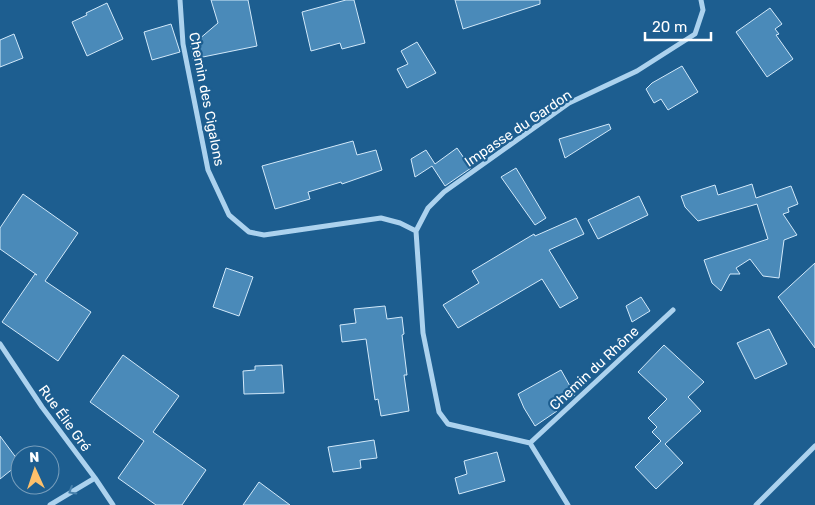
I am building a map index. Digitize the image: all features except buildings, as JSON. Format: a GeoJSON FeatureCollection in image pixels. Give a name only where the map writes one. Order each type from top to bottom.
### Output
{"type":"FeatureCollection","features":[{"type":"Feature","properties":{"kind":"street","name":"Chemin des Cigalons"},"geometry":{"type":"LineString","coordinates":[[180,0],[183,44],[208,170],[229,215],[249,232],[264,235],[381,218],[400,223],[416,231]]}},
{"type":"Feature","properties":{"kind":"street","name":"Impasse du Gardon"},"geometry":{"type":"LineString","coordinates":[[416,231],[428,208],[444,192],[569,103],[637,71],[695,34],[703,10],[701,0]]}},
{"type":"Feature","properties":{"kind":"street"},"geometry":{"type":"LineString","coordinates":[[416,231],[423,333],[439,412],[448,424],[530,443],[568,505]]}},
{"type":"Feature","properties":{"kind":"street","name":"Chemin du Rhône"},"geometry":{"type":"LineString","coordinates":[[530,443],[673,310]]}},
{"type":"Feature","properties":{"kind":"street","name":"Rue Élie Gré"},"geometry":{"type":"LineString","coordinates":[[0,344],[113,505]]}},
{"type":"Feature","properties":{"kind":"street"},"geometry":{"type":"LineString","coordinates":[[756,505],[815,446]]}},
{"type":"Feature","properties":{"kind":"street"},"geometry":{"type":"LineString","coordinates":[[50,505],[95,478]]}}]}
